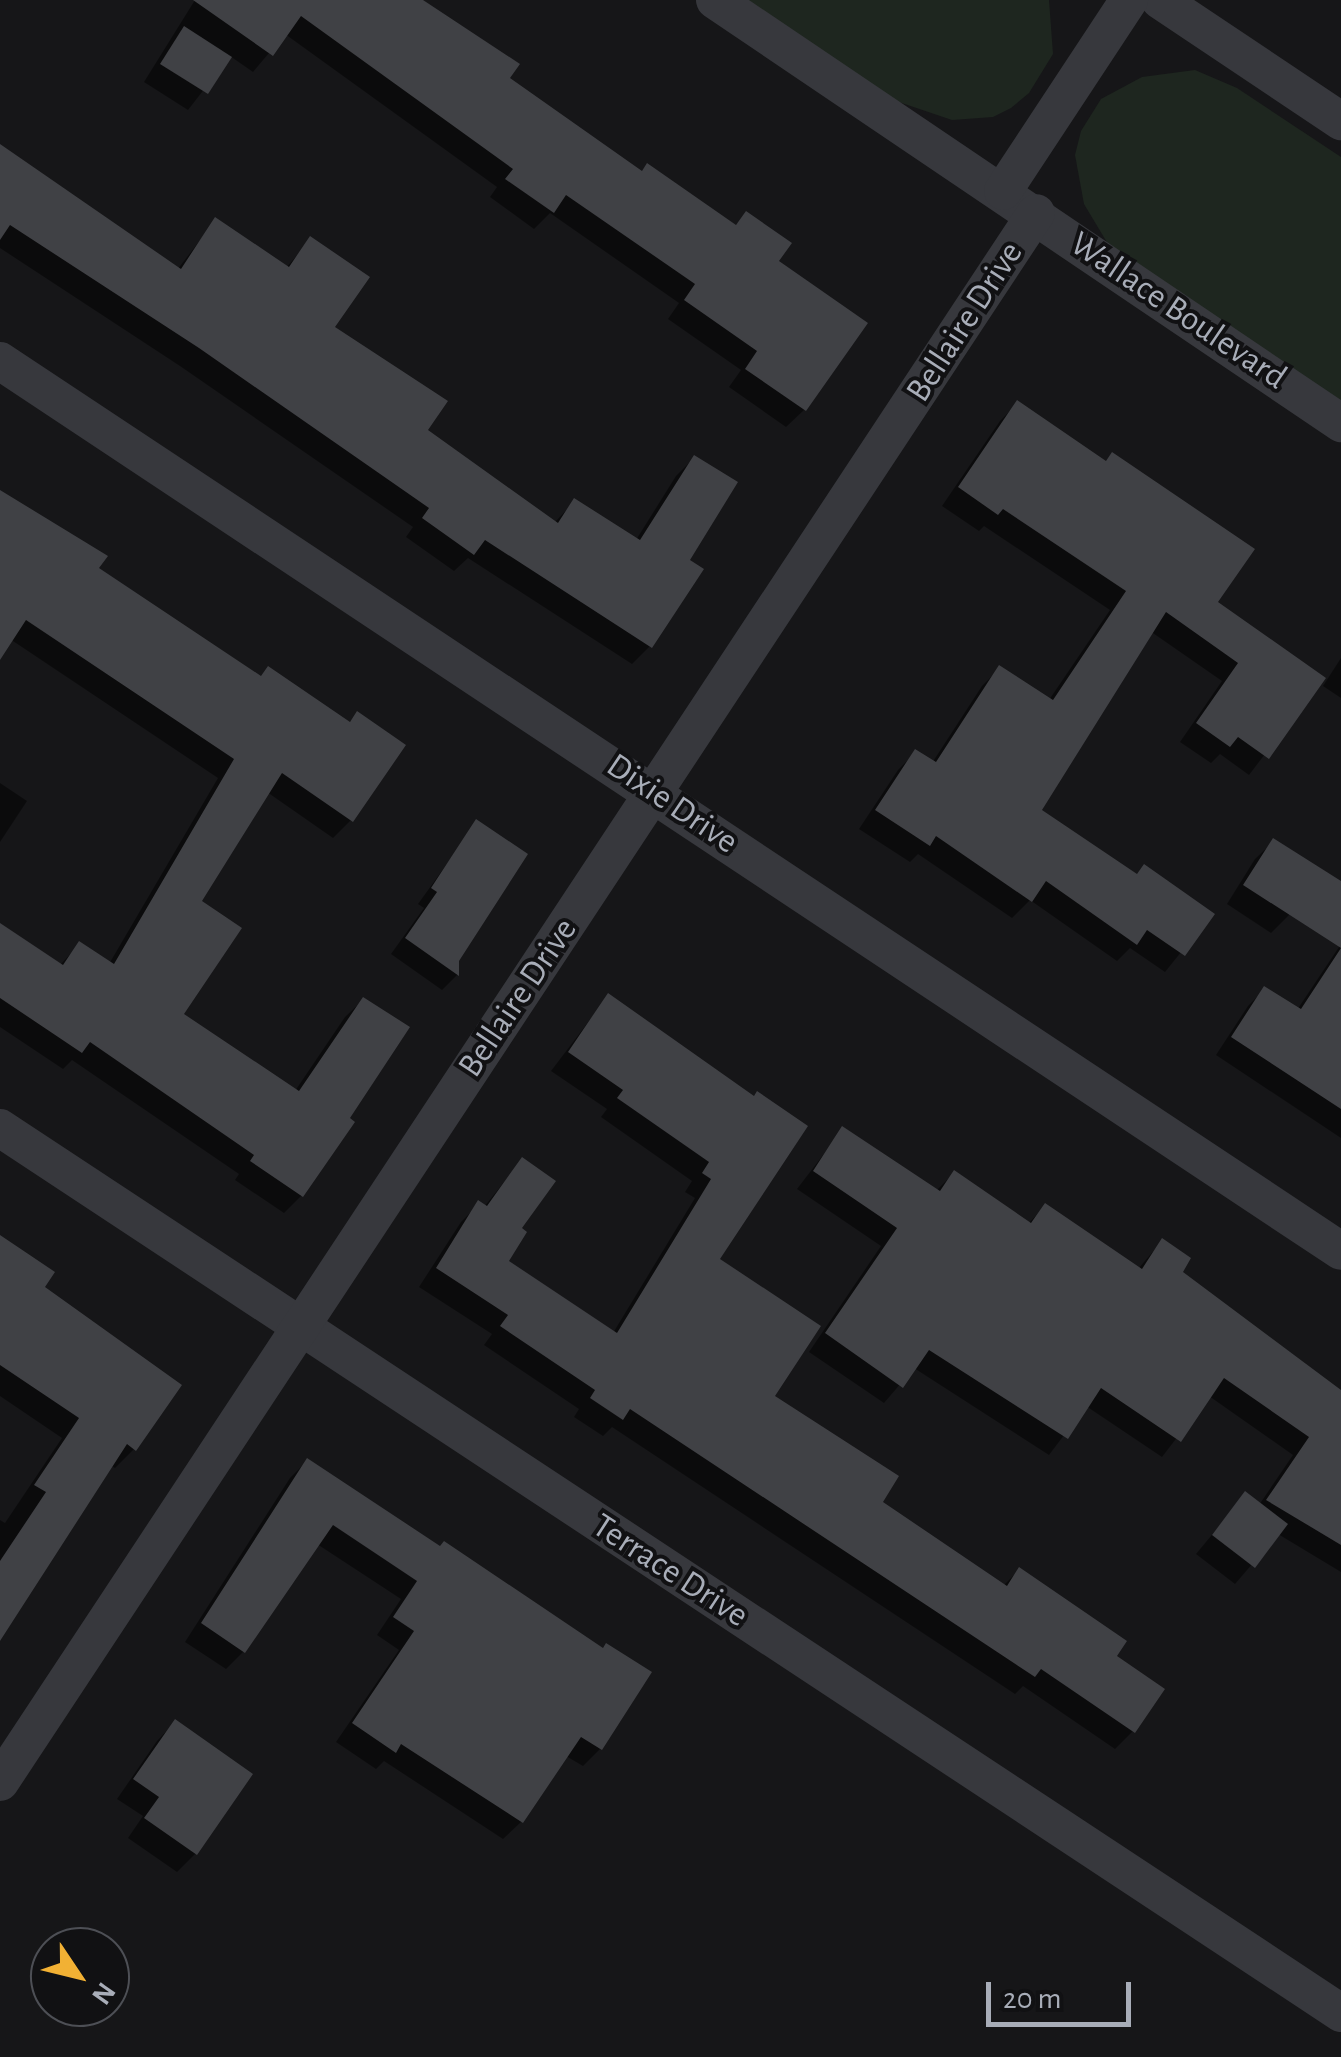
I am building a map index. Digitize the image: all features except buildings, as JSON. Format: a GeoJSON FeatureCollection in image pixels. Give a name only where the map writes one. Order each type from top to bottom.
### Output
{"type":"FeatureCollection","features":[{"type":"Feature","properties":{"kind":"street","name":"Wallace Boulevard"},"geometry":{"type":"LineString","coordinates":[[714,0],[1003,191],[1341,423]]}},
{"type":"Feature","properties":{"kind":"street"},"geometry":{"type":"LineString","coordinates":[[1003,191],[1129,0]]}},
{"type":"Feature","properties":{"kind":"street"},"geometry":{"type":"LineString","coordinates":[[1160,0],[1341,121]]}},
{"type":"Feature","properties":{"kind":"street","name":"Bellaire Drive"},"geometry":{"type":"LineString","coordinates":[[0,1782],[1036,214]]}},
{"type":"Feature","properties":{"kind":"street","name":"Dixie Drive"},"geometry":{"type":"LineString","coordinates":[[0,361],[1341,1251]]}},
{"type":"Feature","properties":{"kind":"street","name":"Terrace Drive"},"geometry":{"type":"LineString","coordinates":[[0,1128],[1341,2013]]}},
{"type":"Feature","properties":{"kind":"shaded area"},"geometry":{"type":"Polygon","coordinates":[[[740,0],[1049,0],[1053,54],[1029,93],[1011,108],[993,117],[952,120],[887,98],[740,0]]]}},
{"type":"Feature","properties":{"kind":"shaded area"},"geometry":{"type":"Polygon","coordinates":[[[1195,70],[1237,88],[1341,157],[1341,402],[1108,244],[1084,204],[1075,155],[1081,131],[1101,99],[1142,77],[1195,70]]]}}]}
